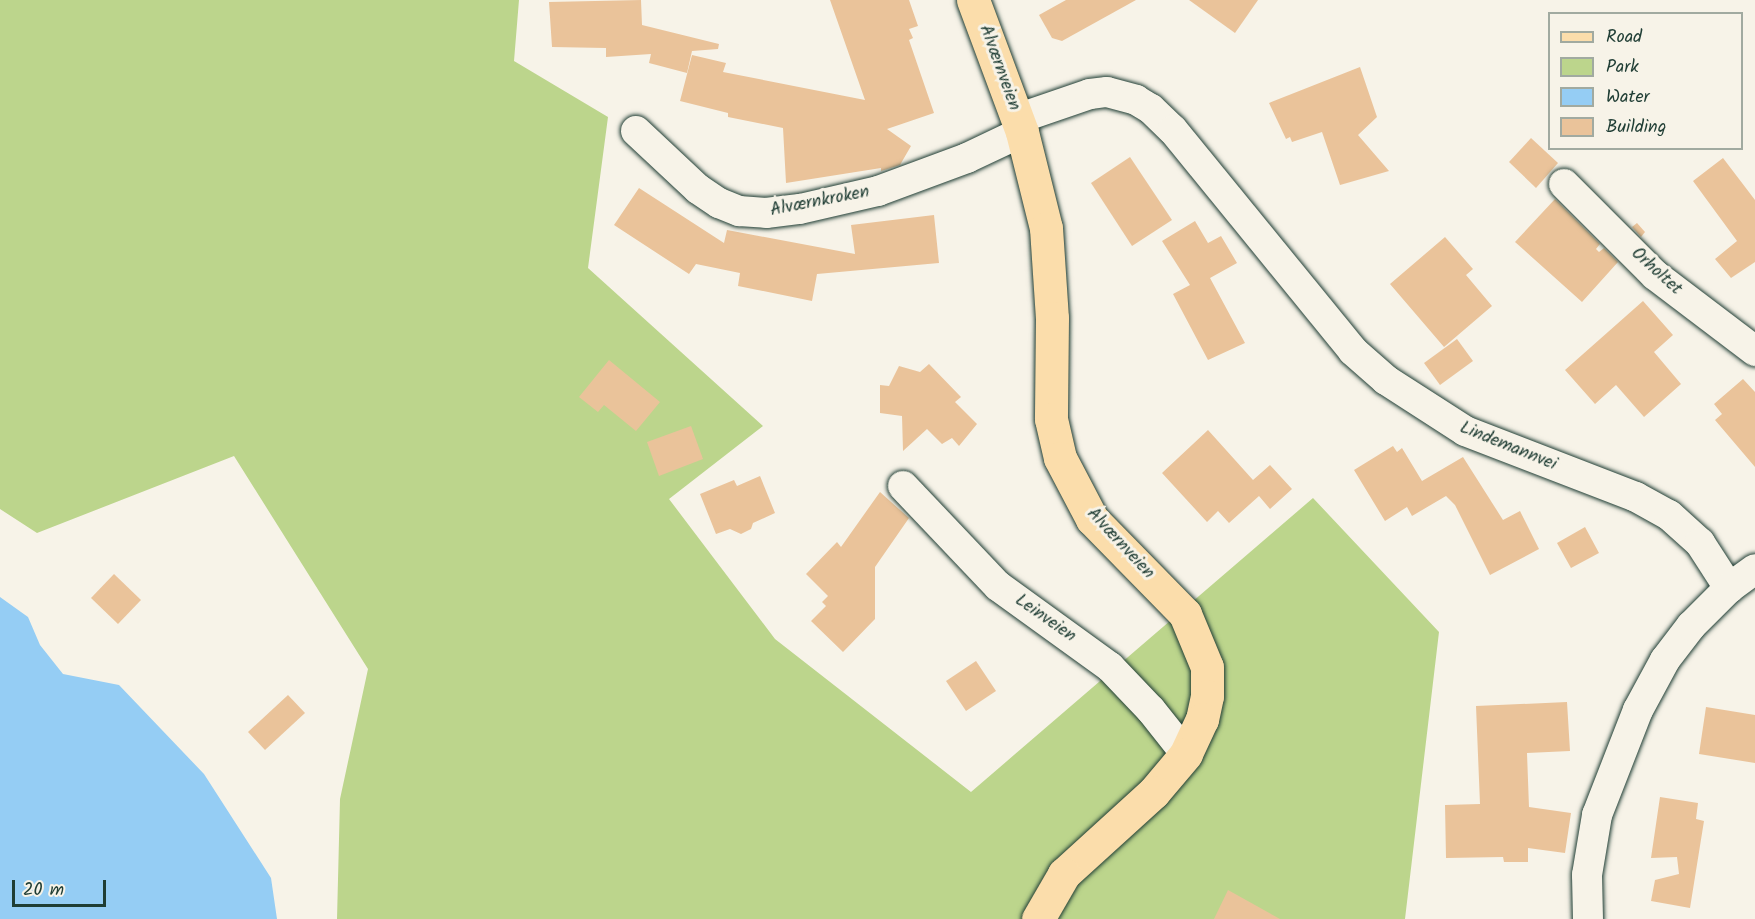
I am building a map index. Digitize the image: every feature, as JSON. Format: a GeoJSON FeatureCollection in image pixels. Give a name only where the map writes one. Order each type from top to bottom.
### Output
{"type":"FeatureCollection","features":[{"type":"Feature","properties":{"kind":"main road","name":"Alværnveien"},"geometry":{"type":"LineString","coordinates":[[973,0],[1019,125],[1037,185],[1049,251],[1051,419],[1060,458],[1092,519],[1174,600],[1197,635],[1207,667],[1207,696],[1202,719],[1186,754],[1154,792],[1064,874],[1038,919]]}},
{"type":"Feature","properties":{"kind":"street","name":"Lindemannvei"},"geometry":{"type":"LineString","coordinates":[[1019,125],[1090,94],[1107,92],[1136,100],[1151,109],[1173,130],[1353,351],[1386,380],[1465,431],[1636,497],[1669,515],[1700,543],[1729,588]]}},
{"type":"Feature","properties":{"kind":"street","name":"Alværnkroken"},"geometry":{"type":"LineString","coordinates":[[636,131],[698,189],[719,203],[739,211],[766,213],[800,209],[878,190],[967,158],[1019,125]]}},
{"type":"Feature","properties":{"kind":"street","name":"Orholtet"},"geometry":{"type":"LineString","coordinates":[[1564,184],[1655,275],[1755,351]]}},
{"type":"Feature","properties":{"kind":"street","name":"Leinveien"},"geometry":{"type":"LineString","coordinates":[[903,486],[998,586],[1110,667],[1151,710],[1186,754]]}},
{"type":"Feature","properties":{"kind":"street"},"geometry":{"type":"LineString","coordinates":[[1588,919],[1587,875],[1597,815],[1638,710],[1665,660],[1729,588],[1755,569]]}},
{"type":"Feature","properties":{"kind":"green space"},"geometry":{"type":"Polygon","coordinates":[[[0,0],[519,0],[514,61],[608,117],[588,268],[763,426],[669,499],[775,639],[971,792],[1313,498],[1439,632],[1405,919],[337,919],[340,799],[368,669],[234,456],[37,533],[0,509],[0,0]]]}},
{"type":"Feature","properties":{"kind":"water"},"geometry":{"type":"Polygon","coordinates":[[[0,597],[28,617],[40,645],[63,674],[119,685],[204,774],[271,878],[277,919],[0,919],[0,597]]]}},
{"type":"Feature","properties":{"kind":"building"},"geometry":{"type":"Polygon","coordinates":[[[641,0],[642,25],[719,44],[718,49],[692,51],[687,73],[649,63],[651,54],[606,57],[606,48],[552,47],[549,2],[641,0]]]}},
{"type":"Feature","properties":{"kind":"building"},"geometry":{"type":"Polygon","coordinates":[[[830,0],[909,0],[918,26],[909,29],[913,38],[909,40],[934,113],[887,129],[911,146],[900,165],[881,171],[881,168],[786,183],[783,128],[728,117],[728,113],[680,101],[692,55],[726,63],[723,72],[865,100],[830,0]]]}},
{"type":"Feature","properties":{"kind":"building"},"geometry":{"type":"Polygon","coordinates":[[[1066,0],[1136,0],[1062,41],[1052,38],[1039,15],[1066,0]]]}},
{"type":"Feature","properties":{"kind":"building"},"geometry":{"type":"Polygon","coordinates":[[[1189,0],[1258,0],[1235,33],[1189,0]]]}},
{"type":"Feature","properties":{"kind":"building"},"geometry":{"type":"Polygon","coordinates":[[[1360,67],[1377,117],[1358,135],[1389,171],[1340,185],[1322,132],[1292,142],[1290,137],[1286,139],[1269,103],[1360,67]]]}},
{"type":"Feature","properties":{"kind":"building"},"geometry":{"type":"Polygon","coordinates":[[[1531,138],[1558,163],[1536,188],[1509,162],[1531,138]]]}},
{"type":"Feature","properties":{"kind":"building"},"geometry":{"type":"Polygon","coordinates":[[[1130,157],[1172,220],[1132,246],[1091,183],[1130,157]]]}},
{"type":"Feature","properties":{"kind":"building"},"geometry":{"type":"Polygon","coordinates":[[[1723,158],[1755,200],[1755,262],[1731,278],[1715,259],[1737,241],[1693,181],[1723,158]]]}},
{"type":"Feature","properties":{"kind":"building"},"geometry":{"type":"Polygon","coordinates":[[[639,188],[724,243],[727,230],[855,254],[851,225],[934,215],[939,263],[817,274],[812,301],[738,286],[740,273],[696,264],[689,274],[614,225],[639,188]]]}},
{"type":"Feature","properties":{"kind":"building"},"geometry":{"type":"Polygon","coordinates":[[[1555,199],[1600,244],[1596,249],[1599,252],[1604,248],[1618,262],[1582,302],[1515,242],[1555,199]]]}},
{"type":"Feature","properties":{"kind":"building"},"geometry":{"type":"Polygon","coordinates":[[[1195,221],[1208,243],[1221,236],[1237,263],[1210,278],[1245,343],[1208,360],[1173,294],[1190,285],[1162,241],[1195,221]]]}},
{"type":"Feature","properties":{"kind":"building"},"geometry":{"type":"Polygon","coordinates":[[[1637,223],[1645,232],[1641,237],[1632,227],[1637,223]]]}},
{"type":"Feature","properties":{"kind":"building"},"geometry":{"type":"Polygon","coordinates":[[[1445,237],[1473,269],[1466,275],[1492,306],[1444,347],[1390,284],[1445,237]]]}},
{"type":"Feature","properties":{"kind":"building"},"geometry":{"type":"Polygon","coordinates":[[[1643,301],[1673,335],[1654,352],[1681,384],[1644,417],[1616,385],[1595,404],[1565,370],[1643,301]]]}},
{"type":"Feature","properties":{"kind":"building"},"geometry":{"type":"Polygon","coordinates":[[[1457,339],[1473,361],[1440,385],[1424,363],[1457,339]]]}},
{"type":"Feature","properties":{"kind":"building"},"geometry":{"type":"Polygon","coordinates":[[[609,360],[660,402],[636,431],[604,405],[598,412],[579,397],[609,360]]]}},
{"type":"Feature","properties":{"kind":"building"},"geometry":{"type":"Polygon","coordinates":[[[929,364],[961,397],[955,402],[977,424],[959,446],[952,438],[942,444],[927,429],[903,451],[902,416],[880,413],[880,385],[889,386],[899,366],[920,372],[929,364]]]}},
{"type":"Feature","properties":{"kind":"building"},"geometry":{"type":"Polygon","coordinates":[[[1743,379],[1755,392],[1755,467],[1715,420],[1722,414],[1714,404],[1743,379]]]}},
{"type":"Feature","properties":{"kind":"building"},"geometry":{"type":"Polygon","coordinates":[[[691,426],[703,459],[659,476],[647,442],[691,426]]]}},
{"type":"Feature","properties":{"kind":"building"},"geometry":{"type":"Polygon","coordinates":[[[1208,430],[1253,480],[1270,465],[1292,489],[1270,509],[1259,496],[1229,523],[1218,511],[1207,522],[1162,473],[1208,430]]]}},
{"type":"Feature","properties":{"kind":"building"},"geometry":{"type":"Polygon","coordinates":[[[1393,446],[1397,452],[1402,448],[1422,481],[1463,457],[1503,520],[1520,511],[1539,549],[1490,575],[1455,505],[1446,496],[1412,516],[1407,507],[1385,521],[1354,470],[1393,446]]]}},
{"type":"Feature","properties":{"kind":"building"},"geometry":{"type":"Polygon","coordinates":[[[760,476],[775,513],[753,523],[751,529],[741,534],[730,529],[716,534],[700,494],[734,480],[737,486],[760,476]]]}},
{"type":"Feature","properties":{"kind":"building"},"geometry":{"type":"Polygon","coordinates":[[[880,492],[909,518],[875,567],[875,619],[843,652],[811,621],[826,606],[822,602],[828,596],[806,574],[837,542],[841,547],[880,492]]]}},
{"type":"Feature","properties":{"kind":"building"},"geometry":{"type":"Polygon","coordinates":[[[1585,527],[1599,553],[1571,568],[1557,543],[1585,527]]]}},
{"type":"Feature","properties":{"kind":"building"},"geometry":{"type":"Polygon","coordinates":[[[114,574],[141,600],[118,624],[91,598],[114,574]]]}},
{"type":"Feature","properties":{"kind":"building"},"geometry":{"type":"Polygon","coordinates":[[[976,661],[996,691],[966,711],[946,681],[976,661]]]}},
{"type":"Feature","properties":{"kind":"building"},"geometry":{"type":"Polygon","coordinates":[[[288,695],[305,713],[265,750],[248,732],[288,695]]]}},
{"type":"Feature","properties":{"kind":"building"},"geometry":{"type":"Polygon","coordinates":[[[1567,702],[1570,751],[1527,753],[1529,807],[1571,813],[1565,853],[1528,848],[1528,862],[1504,862],[1503,857],[1446,858],[1445,805],[1480,804],[1476,706],[1567,702]]]}},
{"type":"Feature","properties":{"kind":"building"},"geometry":{"type":"Polygon","coordinates":[[[1706,707],[1755,715],[1755,763],[1699,754],[1706,707]]]}},
{"type":"Feature","properties":{"kind":"building"},"geometry":{"type":"Polygon","coordinates":[[[1660,797],[1698,803],[1696,819],[1704,821],[1690,908],[1651,901],[1655,880],[1679,874],[1677,857],[1651,858],[1660,797]]]}},
{"type":"Feature","properties":{"kind":"building"},"geometry":{"type":"Polygon","coordinates":[[[1228,890],[1280,919],[1214,919],[1228,890]]]}}]}
